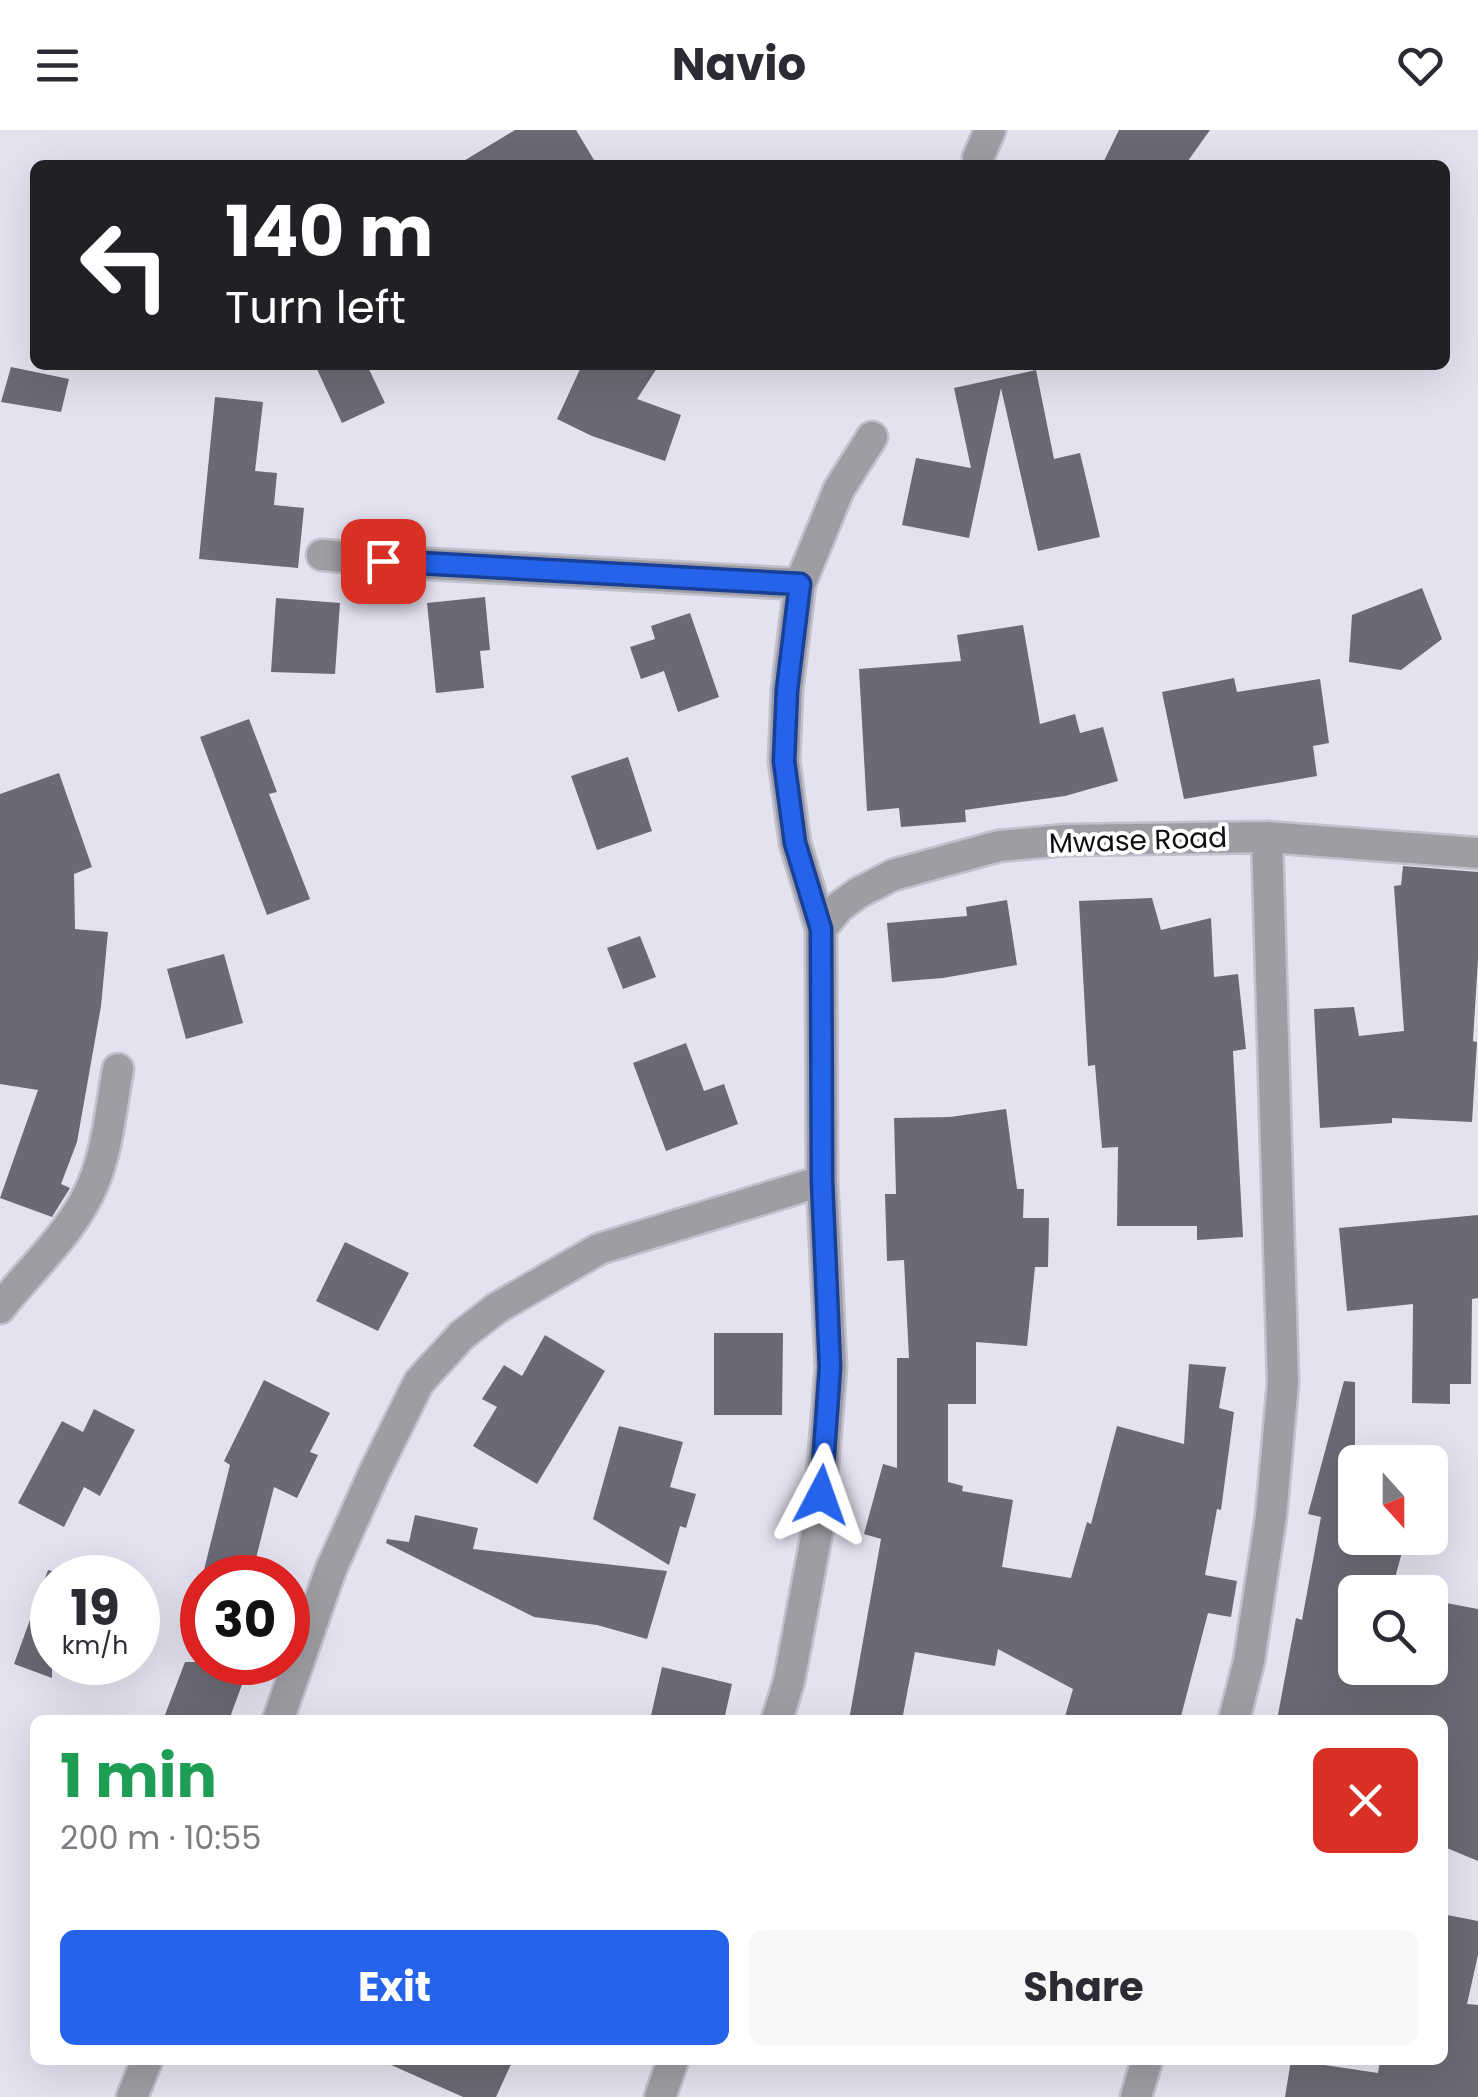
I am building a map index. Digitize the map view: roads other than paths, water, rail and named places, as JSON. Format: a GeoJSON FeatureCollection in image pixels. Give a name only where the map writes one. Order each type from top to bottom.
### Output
{"type":"FeatureCollection","features":[{"type":"Feature","properties":{"kind":"street"},"geometry":{"type":"LineString","coordinates":[[779,1715],[789,1681],[820,1509],[830,1367],[822,1181],[821,929],[795,843],[784,761],[787,690],[800,584],[840,489],[872,437]]}},
{"type":"Feature","properties":{"kind":"street"},"geometry":{"type":"LineString","coordinates":[[322,555],[414,564],[800,584]]}},
{"type":"Feature","properties":{"kind":"street"},"geometry":{"type":"LineString","coordinates":[[1235,1715],[1249,1661],[1271,1516],[1282,1383],[1267,837]]}},
{"type":"Feature","properties":{"kind":"street","name":"Mwase Road"},"geometry":{"type":"LineString","coordinates":[[821,929],[858,892],[894,875],[999,846],[1065,840],[1267,837],[1478,853]]}},
{"type":"Feature","properties":{"kind":"street"},"geometry":{"type":"LineString","coordinates":[[0,1308],[71,1222],[93,1185],[118,1070]]}},
{"type":"Feature","properties":{"kind":"street"},"geometry":{"type":"LineString","coordinates":[[280,1715],[331,1569],[375,1470],[419,1382],[462,1335],[497,1308],[599,1249],[822,1181]]}},
{"type":"Feature","properties":{"kind":"street"},"geometry":{"type":"LineString","coordinates":[[132,2097],[145,2065]]}},
{"type":"Feature","properties":{"kind":"street"},"geometry":{"type":"LineString","coordinates":[[660,2097],[671,2065]]}},
{"type":"Feature","properties":{"kind":"street"},"geometry":{"type":"LineString","coordinates":[[1136,2097],[1146,2065]]}}]}
